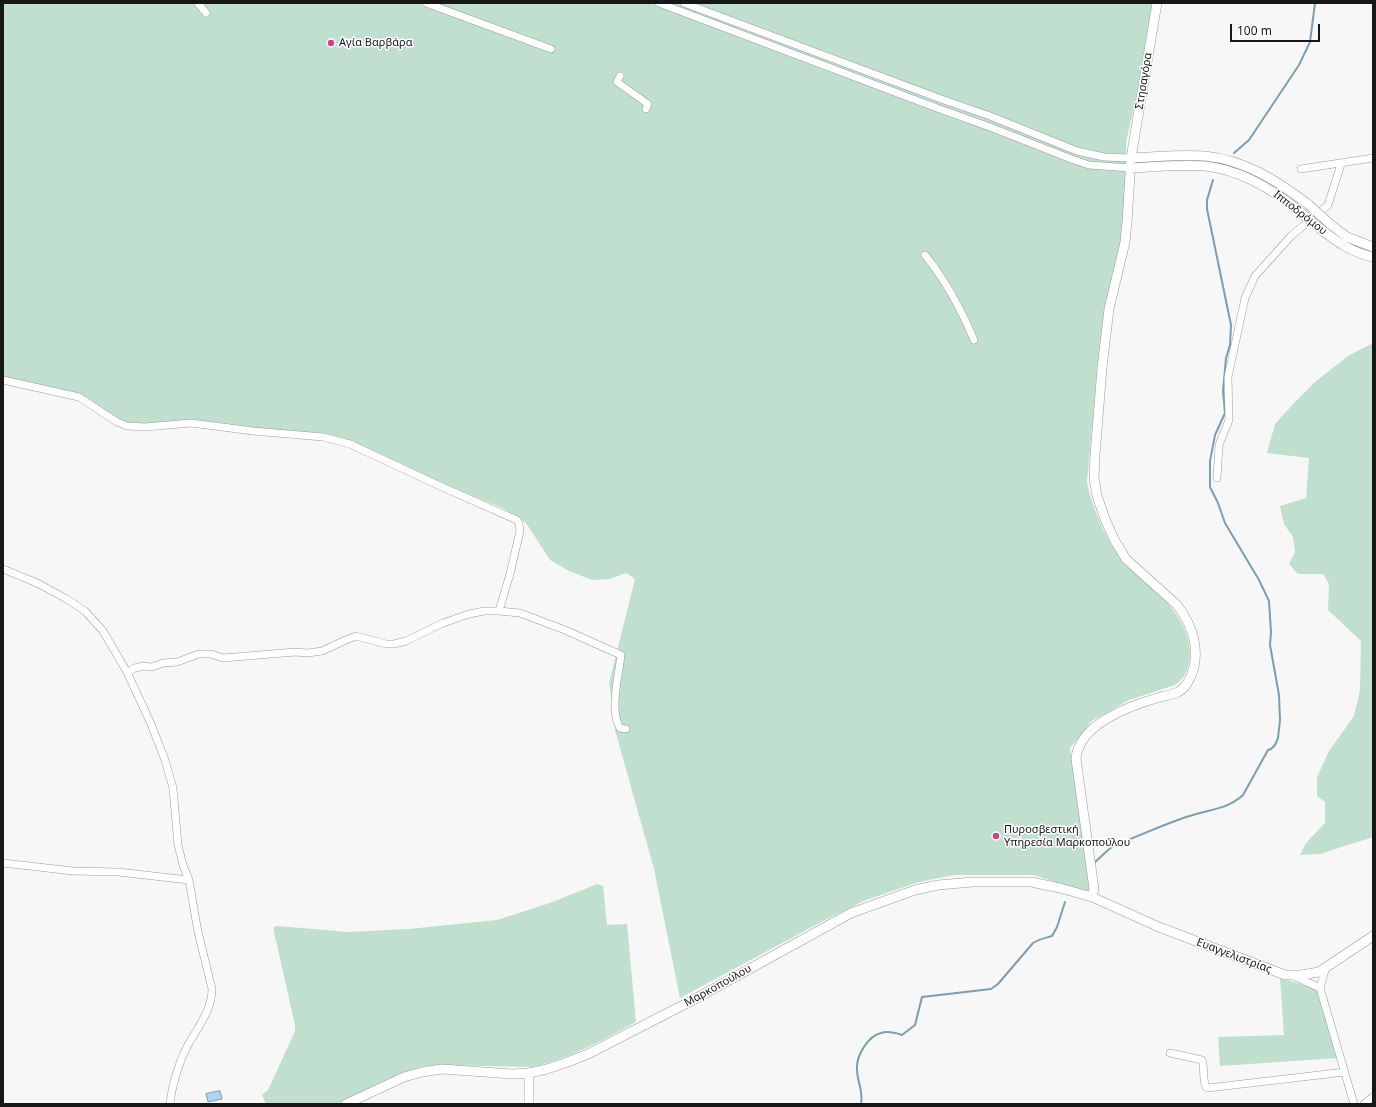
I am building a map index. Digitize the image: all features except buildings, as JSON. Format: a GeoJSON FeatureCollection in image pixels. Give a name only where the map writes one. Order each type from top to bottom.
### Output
{"type":"FeatureCollection","features":[{"type":"Feature","properties":{"kind":"main road","name":"Στησαγόρα"},"geometry":{"type":"LineString","coordinates":[[1092,897],[1094,889],[1076,759],[1077,751],[1080,744],[1091,730],[1103,721],[1136,706],[1178,692],[1185,687],[1194,670],[1196,653],[1190,626],[1182,612],[1168,597],[1126,559],[1115,541],[1097,496],[1094,478],[1109,309],[1125,242],[1132,158],[1157,3]]}},
{"type":"Feature","properties":{"kind":"main road","name":"Ιπποδρόμου"},"geometry":{"type":"LineString","coordinates":[[1132,158],[1206,156],[1230,161],[1251,168],[1287,189],[1309,205],[1347,237],[1373,246]]}},
{"type":"Feature","properties":{"kind":"main road","name":"Ιπποδρόμου"},"geometry":{"type":"LineString","coordinates":[[1131,168],[1192,166],[1210,167],[1247,178],[1272,190],[1344,246],[1373,257]]}},
{"type":"Feature","properties":{"kind":"main road","name":"Μαρκοπούλου"},"geometry":{"type":"LineString","coordinates":[[346,1104],[404,1077],[422,1072],[442,1069],[512,1074],[529,1073],[547,1069],[588,1054],[693,1000],[851,913],[915,890],[938,885],[973,882],[1031,882],[1092,897]]}},
{"type":"Feature","properties":{"kind":"main road","name":"Ευαγγελιστρίας"},"geometry":{"type":"LineString","coordinates":[[1092,897],[1159,927],[1243,960],[1277,973],[1294,976],[1310,974],[1326,967],[1373,936]]}},
{"type":"Feature","properties":{"kind":"main road"},"geometry":{"type":"LineString","coordinates":[[529,1073],[529,1104]]}},
{"type":"Feature","properties":{"kind":"street"},"geometry":{"type":"LineString","coordinates":[[198,3],[206,13]]}},
{"type":"Feature","properties":{"kind":"street"},"geometry":{"type":"LineString","coordinates":[[426,3],[551,49]]}},
{"type":"Feature","properties":{"kind":"street"},"geometry":{"type":"LineString","coordinates":[[659,3],[990,127],[1056,154],[1089,165],[1131,168]]}},
{"type":"Feature","properties":{"kind":"street"},"geometry":{"type":"LineString","coordinates":[[684,3],[990,116],[1077,151],[1104,157],[1132,158]]}},
{"type":"Feature","properties":{"kind":"street"},"geometry":{"type":"LineString","coordinates":[[620,76],[618,82],[648,104],[646,109]]}},
{"type":"Feature","properties":{"kind":"street"},"geometry":{"type":"LineString","coordinates":[[937,108],[941,99]]}},
{"type":"Feature","properties":{"kind":"street"},"geometry":{"type":"LineString","coordinates":[[1301,169],[1373,158]]}},
{"type":"Feature","properties":{"kind":"street"},"geometry":{"type":"LineString","coordinates":[[1216,478],[1219,445],[1229,420],[1228,377],[1245,298],[1255,276],[1291,236],[1328,205],[1341,164]]}},
{"type":"Feature","properties":{"kind":"street"},"geometry":{"type":"LineString","coordinates":[[925,255],[937,270],[956,301],[974,340]]}},
{"type":"Feature","properties":{"kind":"street"},"geometry":{"type":"LineString","coordinates":[[3,380],[79,397],[117,422],[127,426],[145,427],[192,423],[253,431],[323,437],[350,444],[517,520],[520,531],[510,574],[499,611]]}},
{"type":"Feature","properties":{"kind":"street"},"geometry":{"type":"LineString","coordinates":[[3,569],[37,583],[65,598],[84,611],[103,631],[127,672],[151,724],[165,760],[173,788],[178,845],[183,865],[189,880],[198,932],[212,989],[212,998],[206,1013],[187,1046],[179,1067],[170,1104]]}},
{"type":"Feature","properties":{"kind":"street"},"geometry":{"type":"LineString","coordinates":[[127,672],[144,666],[152,667],[163,663],[177,662],[199,654],[212,654],[224,658],[322,651],[356,636],[386,644],[394,644],[406,641],[443,623],[469,614],[499,611],[520,613],[621,655],[616,685],[616,713],[620,728],[626,729]]}},
{"type":"Feature","properties":{"kind":"street"},"geometry":{"type":"LineString","coordinates":[[3,863],[73,871],[118,872],[189,880]]}},
{"type":"Feature","properties":{"kind":"street"},"geometry":{"type":"LineString","coordinates":[[1326,967],[1320,988],[1354,1104]]}},
{"type":"Feature","properties":{"kind":"street"},"geometry":{"type":"LineString","coordinates":[[1294,976],[1320,988]]}},
{"type":"Feature","properties":{"kind":"street"},"geometry":{"type":"LineString","coordinates":[[1170,1053],[1202,1060],[1204,1082],[1208,1088],[1345,1072]]}},
{"type":"Feature","properties":{"kind":"street"},"geometry":{"type":"LineString","coordinates":[[1364,1104],[1373,1097]]}},
{"type":"Feature","properties":{"kind":"green space"},"geometry":{"type":"Polygon","coordinates":[[[3,3],[1154,3],[1142,72],[1126,142],[1127,188],[1123,239],[1109,292],[1100,343],[1087,482],[1097,516],[1113,547],[1120,556],[1172,608],[1185,631],[1189,644],[1190,657],[1186,672],[1175,685],[1129,700],[1092,721],[1070,748],[1090,893],[1033,875],[954,875],[919,882],[866,900],[825,920],[680,998],[654,869],[615,730],[609,683],[635,579],[626,573],[610,579],[592,580],[569,571],[550,560],[526,523],[503,508],[443,484],[354,443],[195,422],[137,425],[123,422],[97,406],[3,377],[3,3]]]}},
{"type":"Feature","properties":{"kind":"green space"},"geometry":{"type":"Polygon","coordinates":[[[1373,343],[1373,837],[1320,854],[1300,855],[1306,843],[1325,823],[1325,802],[1317,796],[1317,777],[1329,751],[1354,716],[1360,690],[1361,641],[1328,610],[1329,584],[1323,574],[1298,574],[1289,564],[1295,552],[1293,537],[1284,524],[1280,506],[1306,498],[1309,458],[1267,453],[1275,424],[1295,402],[1315,382],[1348,356],[1373,343]]]}},
{"type":"Feature","properties":{"kind":"green space"},"geometry":{"type":"Polygon","coordinates":[[[597,884],[603,886],[607,925],[627,924],[636,1022],[598,1042],[546,1064],[532,1067],[437,1065],[420,1067],[408,1071],[339,1104],[266,1104],[262,1095],[268,1090],[295,1031],[274,927],[278,926],[348,932],[409,929],[497,920],[550,903],[597,884]]]}},
{"type":"Feature","properties":{"kind":"green space"},"geometry":{"type":"Polygon","coordinates":[[[1280,978],[1314,988],[1319,992],[1339,1058],[1220,1066],[1218,1037],[1284,1035],[1280,978]]]}},
{"type":"Feature","properties":{"kind":"water"},"geometry":{"type":"Polygon","coordinates":[[[220,1091],[222,1099],[208,1102],[206,1094],[220,1091]]]}},
{"type":"Feature","properties":{"kind":"waterway"},"geometry":{"type":"LineString","coordinates":[[1234,153],[1249,140],[1299,65],[1310,42],[1315,3]]}},
{"type":"Feature","properties":{"kind":"waterway"},"geometry":{"type":"LineString","coordinates":[[1094,863],[1115,845],[1175,821],[1232,803],[1238,799],[1243,795],[1268,750],[1275,745],[1278,738],[1280,720],[1279,695],[1270,645],[1271,632],[1269,601],[1259,580],[1225,523],[1218,503],[1210,487],[1210,461],[1215,435],[1225,413],[1223,391],[1226,358],[1230,345],[1231,325],[1207,209],[1207,200],[1213,180]]}},
{"type":"Feature","properties":{"kind":"waterway"},"geometry":{"type":"LineString","coordinates":[[861,1104],[862,1095],[857,1072],[857,1062],[864,1047],[872,1038],[883,1032],[892,1032],[902,1035],[915,1025],[922,997],[991,989],[998,984],[1033,943],[1052,936],[1057,927],[1065,902]]}},
{"type":"Feature","properties":{"kind":"place","name":"Αγία Βαρβάρα"},"geometry":{"type":"Point","coordinates":[331,43]}},
{"type":"Feature","properties":{"kind":"place","name":"Πυροσβεστική Υπηρεσία Μαρκοπούλου"},"geometry":{"type":"Point","coordinates":[996,836]}}]}
